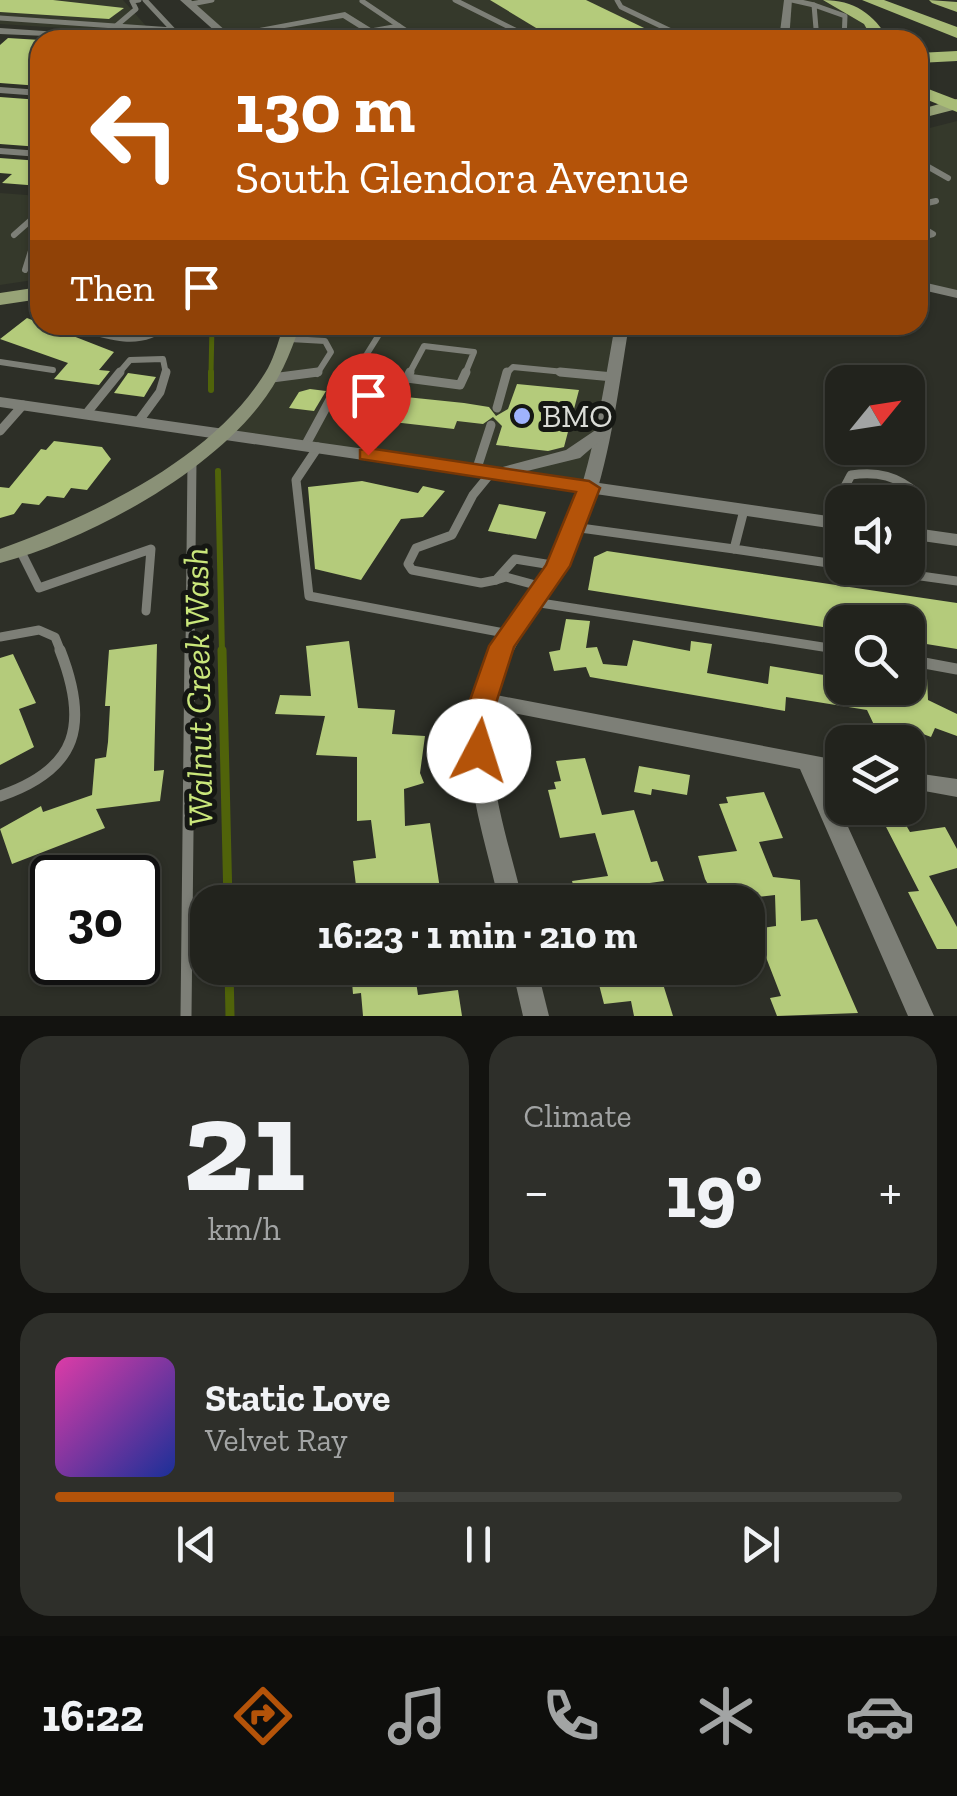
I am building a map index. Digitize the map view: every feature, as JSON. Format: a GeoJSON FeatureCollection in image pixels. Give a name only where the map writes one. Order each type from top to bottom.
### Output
{"type":"FeatureCollection","features":[{"type":"Feature","properties":{"kind":"highway"},"geometry":{"type":"LineString","coordinates":[[831,0],[870,20],[876,30]]}},
{"type":"Feature","properties":{"kind":"highway"},"geometry":{"type":"LineString","coordinates":[[870,0],[957,24]]}},
{"type":"Feature","properties":{"kind":"highway"},"geometry":{"type":"LineString","coordinates":[[882,0],[957,24]]}},
{"type":"Feature","properties":{"kind":"highway"},"geometry":{"type":"LineString","coordinates":[[900,0],[957,24]]}},
{"type":"Feature","properties":{"kind":"highway"},"geometry":{"type":"LineString","coordinates":[[918,0],[957,24]]}},
{"type":"Feature","properties":{"kind":"highway"},"geometry":{"type":"LineString","coordinates":[[937,0],[957,7]]}},
{"type":"Feature","properties":{"kind":"highway"},"geometry":{"type":"LineString","coordinates":[[928,57],[957,56]]}},
{"type":"Feature","properties":{"kind":"highway"},"geometry":{"type":"LineString","coordinates":[[928,86],[956,106]]}},
{"type":"Feature","properties":{"kind":"highway"},"geometry":{"type":"LineString","coordinates":[[928,94],[956,106]]}},
{"type":"Feature","properties":{"kind":"main road"},"geometry":{"type":"LineString","coordinates":[[928,113],[956,106]]}},
{"type":"Feature","properties":{"kind":"main road"},"geometry":{"type":"LineString","coordinates":[[928,124],[956,106]]}},
{"type":"Feature","properties":{"kind":"main road"},"geometry":{"type":"LineString","coordinates":[[0,300],[30,296]]}},
{"type":"Feature","properties":{"kind":"main road"},"geometry":{"type":"LineString","coordinates":[[0,314],[30,310]]}},
{"type":"Feature","properties":{"kind":"main road"},"geometry":{"type":"LineString","coordinates":[[10,553],[113,510],[192,461],[272,378],[290,335]]}},
{"type":"Feature","properties":{"kind":"street"},"geometry":{"type":"LineString","coordinates":[[786,30],[790,0]]}},
{"type":"Feature","properties":{"kind":"street"},"geometry":{"type":"LineString","coordinates":[[188,2],[219,30]]}},
{"type":"Feature","properties":{"kind":"street"},"geometry":{"type":"LineString","coordinates":[[269,30],[345,15],[369,30]]}},
{"type":"Feature","properties":{"kind":"street"},"geometry":{"type":"LineString","coordinates":[[0,31],[30,33]]}},
{"type":"Feature","properties":{"kind":"street"},"geometry":{"type":"LineString","coordinates":[[0,90],[30,92]]}},
{"type":"Feature","properties":{"kind":"street"},"geometry":{"type":"LineString","coordinates":[[0,151],[30,153]]}},
{"type":"Feature","properties":{"kind":"street"},"geometry":{"type":"LineString","coordinates":[[928,287],[957,294]]}},
{"type":"Feature","properties":{"kind":"street"},"geometry":{"type":"LineString","coordinates":[[508,885],[479,751],[484,700],[510,634],[558,566],[589,488],[620,335]]}},
{"type":"Feature","properties":{"kind":"street"},"geometry":{"type":"LineString","coordinates":[[0,402],[825,522]]}},
{"type":"Feature","properties":{"kind":"street"},"geometry":{"type":"LineString","coordinates":[[483,472],[573,454],[600,432]]}},
{"type":"Feature","properties":{"kind":"street"},"geometry":{"type":"LineString","coordinates":[[925,536],[957,540]]}},
{"type":"Feature","properties":{"kind":"street"},"geometry":{"type":"LineString","coordinates":[[484,700],[825,766]]}},
{"type":"Feature","properties":{"kind":"street"},"geometry":{"type":"LineString","coordinates":[[808,763],[921,1016]]}},
{"type":"Feature","properties":{"kind":"street"},"geometry":{"type":"LineString","coordinates":[[925,783],[957,788]]}},
{"type":"Feature","properties":{"kind":"street"},"geometry":{"type":"LineString","coordinates":[[530,985],[536,1016]]}},
{"type":"Feature","properties":{"kind":"lane"},"geometry":{"type":"LineString","coordinates":[[0,18],[117,26],[173,30],[142,0],[132,1],[136,9],[117,26],[112,30]]}},
{"type":"Feature","properties":{"kind":"lane"},"geometry":{"type":"LineString","coordinates":[[188,2],[212,0]]}},
{"type":"Feature","properties":{"kind":"lane"},"geometry":{"type":"LineString","coordinates":[[455,0],[515,30]]}},
{"type":"Feature","properties":{"kind":"lane"},"geometry":{"type":"LineString","coordinates":[[617,0],[621,7],[669,30]]}},
{"type":"Feature","properties":{"kind":"lane"},"geometry":{"type":"LineString","coordinates":[[790,0],[845,16],[844,30]]}},
{"type":"Feature","properties":{"kind":"lane"},"geometry":{"type":"LineString","coordinates":[[362,1],[405,30]]}},
{"type":"Feature","properties":{"kind":"lane"},"geometry":{"type":"LineString","coordinates":[[814,5],[816,30]]}},
{"type":"Feature","properties":{"kind":"lane"},"geometry":{"type":"LineString","coordinates":[[377,30],[399,26]]}},
{"type":"Feature","properties":{"kind":"lane"},"geometry":{"type":"LineString","coordinates":[[928,167],[948,178]]}},
{"type":"Feature","properties":{"kind":"lane"},"geometry":{"type":"LineString","coordinates":[[928,203],[936,201]]}},
{"type":"Feature","properties":{"kind":"lane"},"geometry":{"type":"LineString","coordinates":[[14,235],[30,218]]}},
{"type":"Feature","properties":{"kind":"lane"},"geometry":{"type":"LineString","coordinates":[[928,224],[935,222]]}},
{"type":"Feature","properties":{"kind":"lane"},"geometry":{"type":"LineString","coordinates":[[25,270],[30,254]]}},
{"type":"Feature","properties":{"kind":"lane"},"geometry":{"type":"LineString","coordinates":[[114,335],[157,335]]}},
{"type":"Feature","properties":{"kind":"lane"},"geometry":{"type":"LineString","coordinates":[[272,378],[316,374],[331,352],[325,342],[301,335]]}},
{"type":"Feature","properties":{"kind":"lane"},"geometry":{"type":"LineString","coordinates":[[378,335],[365,357],[350,364],[296,480],[308,596],[510,634]]}},
{"type":"Feature","properties":{"kind":"lane"},"geometry":{"type":"LineString","coordinates":[[397,396],[424,346],[474,352],[460,385],[407,378]]}},
{"type":"Feature","properties":{"kind":"lane"},"geometry":{"type":"LineString","coordinates":[[86,414],[130,360],[163,359],[168,371],[165,384],[138,422]]}},
{"type":"Feature","properties":{"kind":"lane"},"geometry":{"type":"LineString","coordinates":[[0,362],[53,370]]}},
{"type":"Feature","properties":{"kind":"lane"},"geometry":{"type":"LineString","coordinates":[[497,408],[513,367],[613,377]]}},
{"type":"Feature","properties":{"kind":"lane"},"geometry":{"type":"LineString","coordinates":[[0,431],[23,405]]}},
{"type":"Feature","properties":{"kind":"lane"},"geometry":{"type":"LineString","coordinates":[[368,455],[386,422]]}},
{"type":"Feature","properties":{"kind":"lane"},"geometry":{"type":"LineString","coordinates":[[491,425],[483,472],[473,495],[452,536],[424,542],[408,564],[418,573],[481,583],[506,577],[538,594],[825,647]]}},
{"type":"Feature","properties":{"kind":"lane"},"geometry":{"type":"LineString","coordinates":[[186,1016],[192,461]]}},
{"type":"Feature","properties":{"kind":"lane"},"geometry":{"type":"LineString","coordinates":[[846,485],[851,475],[872,471],[900,477],[908,485]]}},
{"type":"Feature","properties":{"kind":"lane"},"geometry":{"type":"LineString","coordinates":[[734,548],[744,510]]}},
{"type":"Feature","properties":{"kind":"lane"},"geometry":{"type":"LineString","coordinates":[[573,527],[825,561]]}},
{"type":"Feature","properties":{"kind":"lane"},"geometry":{"type":"LineString","coordinates":[[10,553],[39,588],[151,550],[146,611]]}},
{"type":"Feature","properties":{"kind":"lane"},"geometry":{"type":"LineString","coordinates":[[496,580],[514,557],[558,566]]}},
{"type":"Feature","properties":{"kind":"lane"},"geometry":{"type":"LineString","coordinates":[[925,577],[957,581]]}},
{"type":"Feature","properties":{"kind":"lane"},"geometry":{"type":"LineString","coordinates":[[0,637],[40,630],[55,638],[72,678],[74,738],[64,764],[37,783],[0,796]]}},
{"type":"Feature","properties":{"kind":"lane"},"geometry":{"type":"LineString","coordinates":[[925,663],[957,668]]}},
{"type":"Feature","properties":{"kind":"shaded area"},"geometry":{"type":"Polygon","coordinates":[[[0,0],[123,0],[149,30],[92,30],[0,24],[0,0]]]}},
{"type":"Feature","properties":{"kind":"shaded area"},"geometry":{"type":"Polygon","coordinates":[[[185,0],[830,0],[855,11],[872,30],[220,30],[185,0]]]}},
{"type":"Feature","properties":{"kind":"shaded area"},"geometry":{"type":"Polygon","coordinates":[[[957,121],[957,294],[928,287],[928,128],[957,121]]]}},
{"type":"Feature","properties":{"kind":"shaded area"},"geometry":{"type":"Polygon","coordinates":[[[0,193],[30,195],[30,280],[0,285],[0,193]]]}},
{"type":"Feature","properties":{"kind":"shaded area"},"geometry":{"type":"Polygon","coordinates":[[[287,335],[620,335],[589,488],[222,433],[262,390],[287,335]]]}},
{"type":"Feature","properties":{"kind":"building"},"geometry":{"type":"Polygon","coordinates":[[[0,0],[53,0],[124,8],[109,19],[0,12],[0,0]]]}},
{"type":"Feature","properties":{"kind":"building"},"geometry":{"type":"Polygon","coordinates":[[[490,0],[586,0],[648,30],[540,30],[490,0]]]}},
{"type":"Feature","properties":{"kind":"building"},"geometry":{"type":"Polygon","coordinates":[[[8,38],[30,39],[30,85],[0,83],[0,45],[8,38]]]}},
{"type":"Feature","properties":{"kind":"building"},"geometry":{"type":"Polygon","coordinates":[[[0,97],[30,99],[30,146],[0,144],[0,97]]]}},
{"type":"Feature","properties":{"kind":"building"},"geometry":{"type":"Polygon","coordinates":[[[0,158],[30,160],[30,185],[2,183],[12,174],[0,173],[0,158]]]}},
{"type":"Feature","properties":{"kind":"building"},"geometry":{"type":"Polygon","coordinates":[[[27,318],[30,335],[70,335],[114,352],[99,370],[110,371],[99,385],[54,379],[68,363],[0,339],[27,318]]]}},
{"type":"Feature","properties":{"kind":"building"},"geometry":{"type":"Polygon","coordinates":[[[357,371],[395,374],[384,395],[394,405],[406,397],[464,403],[489,407],[496,416],[508,409],[517,384],[579,390],[564,447],[548,451],[496,445],[502,426],[493,417],[483,424],[457,421],[454,429],[393,422],[386,414],[370,422],[335,418],[332,414],[357,371]]]}},
{"type":"Feature","properties":{"kind":"building"},"geometry":{"type":"Polygon","coordinates":[[[128,373],[156,377],[144,397],[114,393],[128,373]]]}},
{"type":"Feature","properties":{"kind":"building"},"geometry":{"type":"Polygon","coordinates":[[[326,391],[314,411],[289,408],[299,392],[326,391]]]}},
{"type":"Feature","properties":{"kind":"building"},"geometry":{"type":"Polygon","coordinates":[[[54,441],[102,447],[111,459],[87,490],[71,488],[64,498],[47,496],[39,505],[22,503],[14,514],[0,518],[0,487],[9,488],[41,449],[46,450],[54,441]]]}},
{"type":"Feature","properties":{"kind":"building"},"geometry":{"type":"Polygon","coordinates":[[[362,481],[418,493],[423,486],[445,491],[423,517],[401,519],[361,580],[315,569],[308,487],[362,481]]]}},
{"type":"Feature","properties":{"kind":"building"},"geometry":{"type":"Polygon","coordinates":[[[499,504],[546,512],[536,539],[488,531],[499,504]]]}},
{"type":"Feature","properties":{"kind":"building"},"geometry":{"type":"Polygon","coordinates":[[[607,551],[957,603],[957,649],[925,644],[925,605],[825,605],[825,627],[588,590],[594,557],[607,551]]]}},
{"type":"Feature","properties":{"kind":"building"},"geometry":{"type":"Polygon","coordinates":[[[566,619],[590,621],[586,648],[597,647],[603,664],[627,666],[633,640],[690,651],[691,641],[712,644],[707,673],[768,684],[770,666],[825,675],[825,703],[786,697],[785,711],[590,677],[586,667],[554,671],[549,652],[560,650],[566,619]]]}},
{"type":"Feature","properties":{"kind":"building"},"geometry":{"type":"Polygon","coordinates":[[[349,641],[358,708],[395,710],[392,734],[425,736],[420,773],[424,783],[404,789],[405,826],[430,823],[439,885],[356,885],[353,861],[376,858],[371,820],[357,821],[357,757],[316,755],[325,716],[275,714],[280,695],[311,696],[306,646],[349,641]]]}},
{"type":"Feature","properties":{"kind":"building"},"geometry":{"type":"Polygon","coordinates":[[[157,644],[154,771],[164,770],[160,801],[96,809],[105,828],[12,864],[0,829],[41,806],[43,812],[92,795],[95,759],[106,757],[108,742],[110,706],[105,706],[109,650],[157,644]]]}},
{"type":"Feature","properties":{"kind":"building"},"geometry":{"type":"Polygon","coordinates":[[[13,654],[36,703],[19,709],[34,747],[0,765],[0,658],[13,654]]]}},
{"type":"Feature","properties":{"kind":"building"},"geometry":{"type":"Polygon","coordinates":[[[927,678],[928,700],[957,714],[957,736],[935,728],[931,737],[925,735],[925,725],[874,725],[867,710],[836,705],[925,705],[927,678]]]}},
{"type":"Feature","properties":{"kind":"building"},"geometry":{"type":"Polygon","coordinates":[[[585,758],[602,815],[634,810],[651,862],[657,861],[664,881],[573,885],[572,881],[608,876],[595,833],[560,838],[548,790],[556,789],[554,782],[561,781],[556,761],[585,758]]]}},
{"type":"Feature","properties":{"kind":"building"},"geometry":{"type":"Polygon","coordinates":[[[639,766],[690,775],[687,795],[652,789],[651,795],[634,792],[639,766]]]}},
{"type":"Feature","properties":{"kind":"building"},"geometry":{"type":"Polygon","coordinates":[[[764,792],[783,838],[759,842],[773,877],[800,880],[801,921],[817,919],[858,1013],[777,1016],[770,998],[781,996],[765,955],[765,928],[776,926],[775,895],[765,896],[765,885],[708,885],[698,856],[737,851],[719,804],[728,803],[726,797],[764,792]]]}},
{"type":"Feature","properties":{"kind":"building"},"geometry":{"type":"Polygon","coordinates":[[[885,825],[906,825],[910,832],[945,827],[957,849],[957,868],[929,876],[957,927],[957,949],[937,949],[908,892],[919,891],[885,825]]]}},
{"type":"Feature","properties":{"kind":"building"},"geometry":{"type":"Polygon","coordinates":[[[352,985],[417,985],[418,995],[458,990],[462,1016],[363,1016],[361,993],[353,994],[352,985]]]}},
{"type":"Feature","properties":{"kind":"building"},"geometry":{"type":"Polygon","coordinates":[[[599,985],[663,985],[673,1016],[634,1016],[631,1001],[604,1004],[599,985]]]}},
{"type":"Feature","properties":{"kind":"waterway","name":"Walnut Creek Wash"},"geometry":{"type":"LineString","coordinates":[[211,374],[212,335]]}},
{"type":"Feature","properties":{"kind":"waterway","name":"Walnut Creek Wash"},"geometry":{"type":"LineString","coordinates":[[211,374],[211,390]]}},
{"type":"Feature","properties":{"kind":"waterway","name":"Walnut Creek Wash"},"geometry":{"type":"LineString","coordinates":[[218,471],[222,652]]}},
{"type":"Feature","properties":{"kind":"waterway","name":"Walnut Creek Wash"},"geometry":{"type":"LineString","coordinates":[[222,650],[228,885]]}},
{"type":"Feature","properties":{"kind":"waterway","name":"Walnut Creek Wash"},"geometry":{"type":"LineString","coordinates":[[229,985],[230,1016]]}},
{"type":"Feature","properties":{"kind":"place","name":"BMO"},"geometry":{"type":"Point","coordinates":[522,416]}},
{"type":"Feature","properties":{"kind":"route"},"geometry":{"type":"LineString","coordinates":[[368,455],[589,488],[558,566],[502,646],[484,700],[479,751]]}}]}
